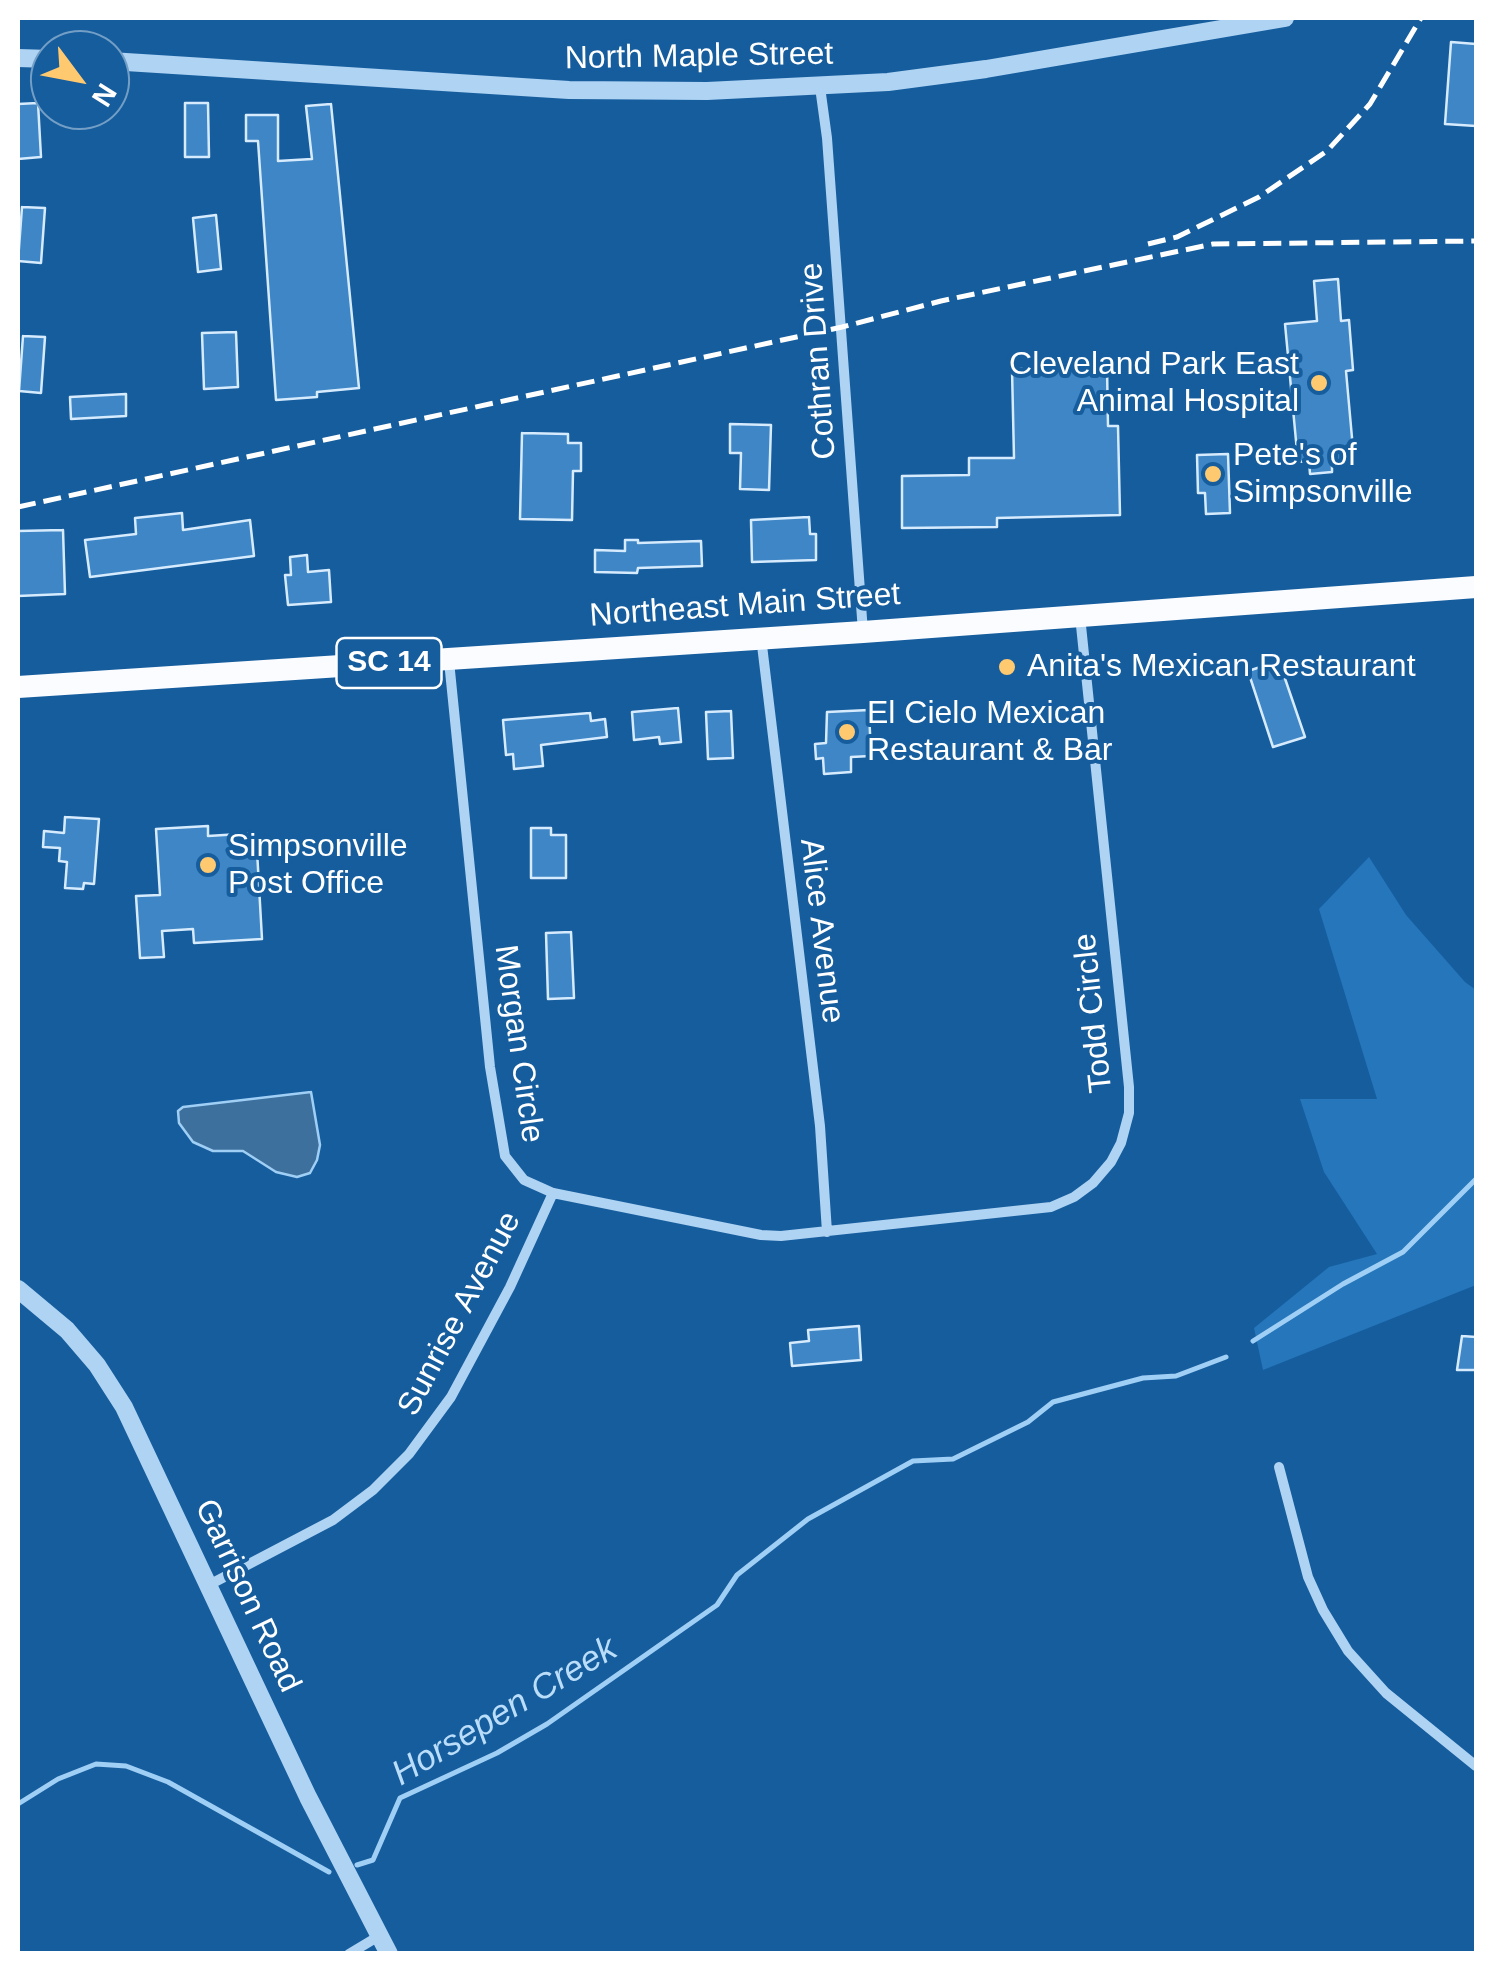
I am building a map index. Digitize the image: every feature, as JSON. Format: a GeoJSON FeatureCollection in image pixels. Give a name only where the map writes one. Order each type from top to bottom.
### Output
{"type":"FeatureCollection","features":[{"type":"Feature","properties":{"kind":"main road","name":"Northeast Main Street"},"geometry":{"type":"LineString","coordinates":[[18,687],[863,632],[1476,586]]}},
{"type":"Feature","properties":{"kind":"street","name":"North Maple Street"},"geometry":{"type":"LineString","coordinates":[[130,62],[569,90],[707,92],[820,87],[986,69],[1285,18]]}},
{"type":"Feature","properties":{"kind":"street","name":"Cothran Drive"},"geometry":{"type":"LineString","coordinates":[[820,87],[863,632]]}},
{"type":"Feature","properties":{"kind":"street","name":"Todd Circle"},"geometry":{"type":"LineString","coordinates":[[828,1232],[1051,1207],[1093,1183],[1121,1143],[1129,1113],[1129,1087],[1080,615]]}},
{"type":"Feature","properties":{"kind":"street","name":"Alice Avenue"},"geometry":{"type":"LineString","coordinates":[[761,636],[820,1126],[828,1232]]}},
{"type":"Feature","properties":{"kind":"street","name":"Morgan Circle"},"geometry":{"type":"LineString","coordinates":[[449,659],[490,1067],[506,1156],[524,1180],[553,1193],[761,1235],[828,1232]]}},
{"type":"Feature","properties":{"kind":"street","name":"Sunrise Avenue"},"geometry":{"type":"LineString","coordinates":[[207,1586],[333,1520],[373,1490],[409,1454],[451,1397],[510,1287],[553,1193]]}},
{"type":"Feature","properties":{"kind":"street","name":"Garrison Road"},"geometry":{"type":"LineString","coordinates":[[18,1289],[67,1330],[124,1406],[308,1798],[389,1954]]}},
{"type":"Feature","properties":{"kind":"street"},"geometry":{"type":"LineString","coordinates":[[1280,1467],[1308,1577],[1348,1650],[1386,1693],[1476,1766]]}},
{"type":"Feature","properties":{"kind":"street"},"geometry":{"type":"LineString","coordinates":[[349,1954],[379,1936]]}},
{"type":"Feature","properties":{"kind":"shaded area"},"geometry":{"type":"Polygon","coordinates":[[[1369,857],[1406,915],[1476,990],[1476,1285],[1263,1370],[1254,1328],[1329,1267],[1377,1254],[1324,1172],[1300,1099],[1377,1099],[1319,909],[1369,857]]]}},
{"type":"Feature","properties":{"kind":"shaded area"},"geometry":{"type":"Polygon","coordinates":[[[311,1092],[320,1145],[310,1173],[297,1177],[276,1172],[243,1151],[213,1151],[193,1142],[179,1123],[178,1111],[183,1107],[311,1092]]]}},
{"type":"Feature","properties":{"kind":"building"},"geometry":{"type":"Polygon","coordinates":[[[1451,42],[1476,44],[1476,126],[1445,124],[1451,42]]]}},
{"type":"Feature","properties":{"kind":"building"},"geometry":{"type":"Polygon","coordinates":[[[30,103],[30,130],[40,130],[41,157],[18,159],[18,104],[30,103]]]}},
{"type":"Feature","properties":{"kind":"building"},"geometry":{"type":"Polygon","coordinates":[[[185,103],[208,103],[209,157],[185,157],[185,103]]]}},
{"type":"Feature","properties":{"kind":"building"},"geometry":{"type":"Polygon","coordinates":[[[331,104],[359,388],[276,400],[258,141],[246,141],[246,115],[278,115],[278,161],[312,159],[306,106],[331,104]]]}},
{"type":"Feature","properties":{"kind":"building"},"geometry":{"type":"Polygon","coordinates":[[[22,207],[45,208],[41,263],[18,261],[22,207]]]}},
{"type":"Feature","properties":{"kind":"building"},"geometry":{"type":"Polygon","coordinates":[[[216,215],[221,269],[198,272],[193,218],[216,215]]]}},
{"type":"Feature","properties":{"kind":"building","name":"Cleveland Park East Animal Hospital"},"geometry":{"type":"Polygon","coordinates":[[[1338,279],[1341,321],[1349,320],[1353,370],[1346,371],[1354,460],[1332,462],[1332,472],[1310,474],[1309,461],[1298,462],[1285,324],[1317,321],[1314,281],[1338,279]]]}},
{"type":"Feature","properties":{"kind":"building"},"geometry":{"type":"Polygon","coordinates":[[[236,332],[238,387],[204,389],[202,333],[236,332]]]}},
{"type":"Feature","properties":{"kind":"building"},"geometry":{"type":"Polygon","coordinates":[[[23,336],[45,337],[41,393],[19,391],[23,336]]]}},
{"type":"Feature","properties":{"kind":"building"},"geometry":{"type":"Polygon","coordinates":[[[1107,367],[1108,426],[1118,426],[1120,515],[997,518],[997,527],[902,528],[902,476],[969,475],[969,458],[1014,458],[1012,369],[1107,367]]]}},
{"type":"Feature","properties":{"kind":"building"},"geometry":{"type":"Polygon","coordinates":[[[126,394],[126,416],[71,419],[70,397],[126,394]]]}},
{"type":"Feature","properties":{"kind":"building"},"geometry":{"type":"Polygon","coordinates":[[[730,424],[771,425],[769,490],[740,489],[741,453],[730,453],[730,424]]]}},
{"type":"Feature","properties":{"kind":"building"},"geometry":{"type":"Polygon","coordinates":[[[522,433],[568,434],[568,443],[581,443],[581,471],[573,471],[572,520],[520,519],[522,433]]]}},
{"type":"Feature","properties":{"kind":"building","name":"Pete's of Simpsonville"},"geometry":{"type":"Polygon","coordinates":[[[1228,454],[1230,513],[1206,514],[1205,493],[1198,493],[1197,455],[1228,454]]]}},
{"type":"Feature","properties":{"kind":"building"},"geometry":{"type":"Polygon","coordinates":[[[182,513],[183,530],[250,520],[254,556],[90,577],[85,540],[136,534],[135,518],[182,513]]]}},
{"type":"Feature","properties":{"kind":"building"},"geometry":{"type":"Polygon","coordinates":[[[809,517],[810,534],[816,534],[816,560],[752,562],[751,520],[809,517]]]}},
{"type":"Feature","properties":{"kind":"building"},"geometry":{"type":"Polygon","coordinates":[[[63,530],[65,594],[18,596],[18,531],[63,530]]]}},
{"type":"Feature","properties":{"kind":"building"},"geometry":{"type":"Polygon","coordinates":[[[625,540],[701,541],[702,566],[638,568],[637,573],[595,572],[595,550],[625,551],[625,540]]]}},
{"type":"Feature","properties":{"kind":"building"},"geometry":{"type":"Polygon","coordinates":[[[307,555],[308,572],[329,570],[331,602],[288,605],[285,575],[291,575],[290,557],[307,555]]]}},
{"type":"Feature","properties":{"kind":"building"},"geometry":{"type":"Polygon","coordinates":[[[1279,661],[1305,737],[1273,747],[1248,671],[1279,661]]]}},
{"type":"Feature","properties":{"kind":"building"},"geometry":{"type":"Polygon","coordinates":[[[678,708],[681,742],[660,744],[659,737],[634,740],[632,712],[678,708]]]}},
{"type":"Feature","properties":{"kind":"building","name":"El Cielo Mexican Restaurant & Bar"},"geometry":{"type":"Polygon","coordinates":[[[869,710],[871,756],[851,757],[851,772],[824,774],[823,758],[816,759],[815,744],[826,743],[827,712],[869,710]]]}},
{"type":"Feature","properties":{"kind":"building"},"geometry":{"type":"Polygon","coordinates":[[[731,711],[733,758],[708,759],[706,712],[731,711]]]}},
{"type":"Feature","properties":{"kind":"building"},"geometry":{"type":"Polygon","coordinates":[[[590,713],[591,721],[605,719],[607,737],[541,745],[543,766],[514,769],[513,754],[506,755],[503,720],[590,713]]]}},
{"type":"Feature","properties":{"kind":"building"},"geometry":{"type":"Polygon","coordinates":[[[65,817],[99,819],[94,884],[84,883],[83,889],[65,888],[67,862],[59,861],[60,848],[43,847],[44,831],[64,833],[65,817]]]}},
{"type":"Feature","properties":{"kind":"building","name":"Simpsonville Post Office"},"geometry":{"type":"Polygon","coordinates":[[[208,826],[208,836],[256,833],[262,939],[194,943],[193,929],[162,931],[164,957],[140,958],[136,896],[160,895],[156,829],[208,826]]]}},
{"type":"Feature","properties":{"kind":"building"},"geometry":{"type":"Polygon","coordinates":[[[531,828],[551,828],[551,835],[566,835],[566,878],[531,878],[531,828]]]}},
{"type":"Feature","properties":{"kind":"building"},"geometry":{"type":"Polygon","coordinates":[[[571,932],[574,998],[548,999],[546,933],[571,932]]]}},
{"type":"Feature","properties":{"kind":"building"},"geometry":{"type":"Polygon","coordinates":[[[859,1326],[861,1360],[792,1366],[790,1343],[809,1341],[808,1330],[859,1326]]]}},
{"type":"Feature","properties":{"kind":"building"},"geometry":{"type":"Polygon","coordinates":[[[1462,1336],[1476,1337],[1476,1370],[1457,1370],[1462,1336]]]}},
{"type":"Feature","properties":{"kind":"waterway","name":"Horsepen Creek"},"geometry":{"type":"LineString","coordinates":[[1253,1341],[1343,1284],[1403,1252],[1476,1179]]}},
{"type":"Feature","properties":{"kind":"waterway","name":"Horsepen Creek"},"geometry":{"type":"LineString","coordinates":[[357,1865],[373,1860],[400,1798],[497,1753],[547,1724],[717,1605],[737,1575],[808,1519],[913,1461],[953,1459],[1028,1422],[1053,1402],[1143,1378],[1176,1376],[1226,1357]]}},
{"type":"Feature","properties":{"kind":"waterway","name":"Horsepen Creek"},"geometry":{"type":"LineString","coordinates":[[18,1804],[58,1779],[96,1764],[126,1766],[168,1782],[329,1872]]}},
{"type":"Feature","properties":{"kind":"railway"},"geometry":{"type":"LineString","coordinates":[[1148,244],[1177,237],[1259,197],[1327,151],[1370,104],[1421,18]]}},
{"type":"Feature","properties":{"kind":"railway"},"geometry":{"type":"LineString","coordinates":[[18,507],[1213,244],[1476,241]]}},
{"type":"Feature","properties":{"kind":"place","name":"Cleveland Park East Animal Hospital"},"geometry":{"type":"Point","coordinates":[1319,383]}},
{"type":"Feature","properties":{"kind":"place","name":"Pete's of Simpsonville"},"geometry":{"type":"Point","coordinates":[1213,474]}},
{"type":"Feature","properties":{"kind":"place","name":"Anita's Mexican Restaurant"},"geometry":{"type":"Point","coordinates":[1007,667]}},
{"type":"Feature","properties":{"kind":"place","name":"El Cielo Mexican Restaurant & Bar"},"geometry":{"type":"Point","coordinates":[847,732]}},
{"type":"Feature","properties":{"kind":"place","name":"Simpsonville Post Office"},"geometry":{"type":"Point","coordinates":[208,865]}}]}
